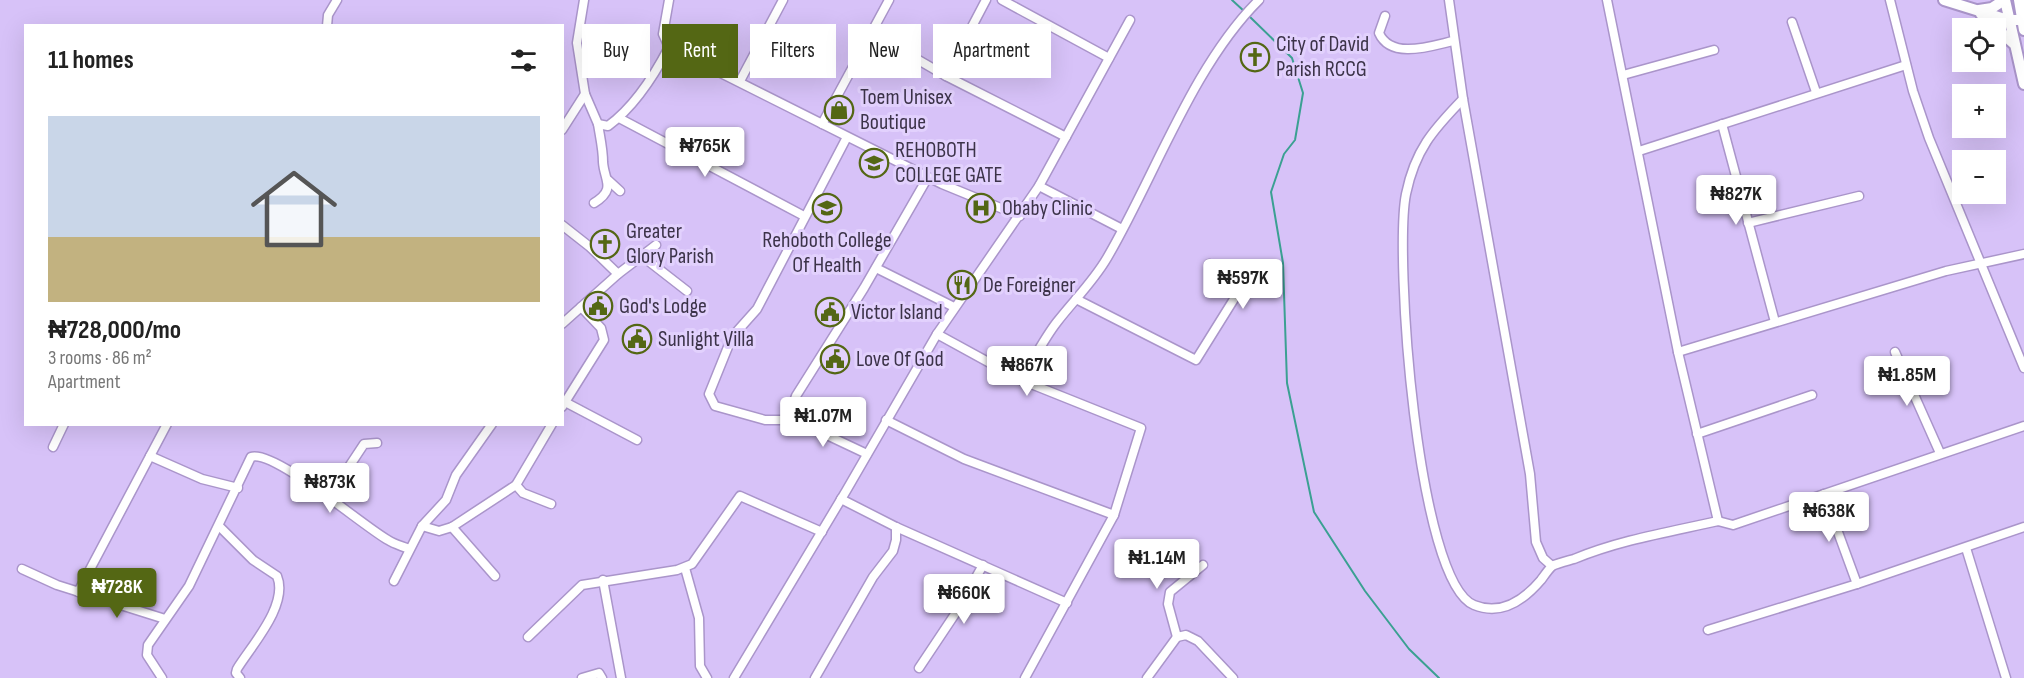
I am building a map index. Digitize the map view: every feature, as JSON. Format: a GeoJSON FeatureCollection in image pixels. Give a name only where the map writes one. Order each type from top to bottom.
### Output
{"type":"FeatureCollection","features":[{"type":"Feature","properties":{"kind":"main road"},"geometry":{"type":"LineString","coordinates":[[1944,0],[1975,7],[2023,25],[2019,0]]}},
{"type":"Feature","properties":{"kind":"main road"},"geometry":{"type":"LineString","coordinates":[[1975,7],[1992,8],[2004,0],[2024,84]]}},
{"type":"Feature","properties":{"kind":"main road"},"geometry":{"type":"LineString","coordinates":[[1975,7],[2013,43]]}},
{"type":"Feature","properties":{"kind":"street"},"geometry":{"type":"LineString","coordinates":[[327,24],[328,15],[337,0]]}},
{"type":"Feature","properties":{"kind":"street"},"geometry":{"type":"LineString","coordinates":[[584,0],[577,43],[585,94],[598,124],[604,155],[603,164],[608,180],[606,192],[594,203]]}},
{"type":"Feature","properties":{"kind":"street"},"geometry":{"type":"LineString","coordinates":[[665,24],[669,0]]}},
{"type":"Feature","properties":{"kind":"street"},"geometry":{"type":"LineString","coordinates":[[740,81],[783,0]]}},
{"type":"Feature","properties":{"kind":"street"},"geometry":{"type":"LineString","coordinates":[[875,24],[889,0]]}},
{"type":"Feature","properties":{"kind":"street"},"geometry":{"type":"LineString","coordinates":[[973,24],[986,0]]}},
{"type":"Feature","properties":{"kind":"street"},"geometry":{"type":"LineString","coordinates":[[1002,0],[1109,58]]}},
{"type":"Feature","properties":{"kind":"street"},"geometry":{"type":"LineString","coordinates":[[1021,380],[1056,323],[1103,264],[1224,43],[1259,0]]}},
{"type":"Feature","properties":{"kind":"street"},"geometry":{"type":"LineString","coordinates":[[1449,0],[1453,41],[1530,474],[1536,542],[1543,558],[1552,566]]}},
{"type":"Feature","properties":{"kind":"street"},"geometry":{"type":"LineString","coordinates":[[1607,0],[1678,352],[1718,521]]}},
{"type":"Feature","properties":{"kind":"street"},"geometry":{"type":"LineString","coordinates":[[1890,0],[1905,65],[1929,138],[2024,368]]}},
{"type":"Feature","properties":{"kind":"street"},"geometry":{"type":"LineString","coordinates":[[1385,16],[1379,33],[1386,45],[1425,47],[1453,41]]}},
{"type":"Feature","properties":{"kind":"street"},"geometry":{"type":"LineString","coordinates":[[734,678],[937,333],[1040,186],[1130,20]]}},
{"type":"Feature","properties":{"kind":"street"},"geometry":{"type":"LineString","coordinates":[[1792,22],[1816,92]]}},
{"type":"Feature","properties":{"kind":"street"},"geometry":{"type":"LineString","coordinates":[[1623,75],[1714,50]]}},
{"type":"Feature","properties":{"kind":"street"},"geometry":{"type":"LineString","coordinates":[[598,124],[608,126],[619,118],[652,78],[662,60]]}},
{"type":"Feature","properties":{"kind":"street"},"geometry":{"type":"LineString","coordinates":[[1639,151],[1905,65]]}},
{"type":"Feature","properties":{"kind":"street"},"geometry":{"type":"LineString","coordinates":[[822,124],[848,74]]}},
{"type":"Feature","properties":{"kind":"street"},"geometry":{"type":"LineString","coordinates":[[734,78],[928,177],[995,208],[1020,216]]}},
{"type":"Feature","properties":{"kind":"street"},"geometry":{"type":"LineString","coordinates":[[950,78],[1066,137]]}},
{"type":"Feature","properties":{"kind":"street"},"geometry":{"type":"LineString","coordinates":[[564,127],[585,94]]}},
{"type":"Feature","properties":{"kind":"street"},"geometry":{"type":"LineString","coordinates":[[1463,99],[1434,130],[1418,154],[1406,196],[1401,274],[1416,432],[1427,490],[1448,571],[1457,591],[1466,601],[1488,609],[1503,609],[1529,593],[1552,566],[1623,541],[1718,521],[1733,525],[2024,426]]}},
{"type":"Feature","properties":{"kind":"street"},"geometry":{"type":"LineString","coordinates":[[619,118],[804,216]]}},
{"type":"Feature","properties":{"kind":"street"},"geometry":{"type":"LineString","coordinates":[[1722,124],[1775,322]]}},
{"type":"Feature","properties":{"kind":"street"},"geometry":{"type":"LineString","coordinates":[[847,136],[756,309],[732,337],[709,394],[715,406],[765,420],[788,418],[867,454]]}},
{"type":"Feature","properties":{"kind":"street"},"geometry":{"type":"LineString","coordinates":[[788,418],[796,396],[876,267],[928,177]]}},
{"type":"Feature","properties":{"kind":"street"},"geometry":{"type":"LineString","coordinates":[[608,180],[620,191]]}},
{"type":"Feature","properties":{"kind":"street"},"geometry":{"type":"LineString","coordinates":[[1040,186],[1122,230]]}},
{"type":"Feature","properties":{"kind":"street"},"geometry":{"type":"LineString","coordinates":[[1748,223],[1859,196]]}},
{"type":"Feature","properties":{"kind":"street"},"geometry":{"type":"LineString","coordinates":[[564,227],[590,247],[618,274]]}},
{"type":"Feature","properties":{"kind":"street"},"geometry":{"type":"LineString","coordinates":[[564,322],[618,274],[656,245]]}},
{"type":"Feature","properties":{"kind":"street"},"geometry":{"type":"LineString","coordinates":[[1678,352],[1979,262],[2024,254]]}},
{"type":"Feature","properties":{"kind":"street"},"geometry":{"type":"LineString","coordinates":[[642,256],[687,291]]}},
{"type":"Feature","properties":{"kind":"street"},"geometry":{"type":"LineString","coordinates":[[1076,299],[1196,360],[1239,291],[1234,280],[1209,264]]}},
{"type":"Feature","properties":{"kind":"street"},"geometry":{"type":"LineString","coordinates":[[876,267],[954,307]]}},
{"type":"Feature","properties":{"kind":"street"},"geometry":{"type":"LineString","coordinates":[[581,308],[601,328],[604,340],[564,405],[636,440]]}},
{"type":"Feature","properties":{"kind":"street"},"geometry":{"type":"LineString","coordinates":[[937,333],[1021,380],[1141,428],[1114,515],[1025,678]]}},
{"type":"Feature","properties":{"kind":"street"},"geometry":{"type":"LineString","coordinates":[[1895,352],[1940,453]]}},
{"type":"Feature","properties":{"kind":"street"},"geometry":{"type":"LineString","coordinates":[[1698,434],[1812,395]]}},
{"type":"Feature","properties":{"kind":"street"},"geometry":{"type":"LineString","coordinates":[[886,420],[964,459],[1114,515]]}},
{"type":"Feature","properties":{"kind":"street"},"geometry":{"type":"LineString","coordinates":[[53,447],[63,426]]}},
{"type":"Feature","properties":{"kind":"street"},"geometry":{"type":"LineString","coordinates":[[78,592],[166,426]]}},
{"type":"Feature","properties":{"kind":"street"},"geometry":{"type":"LineString","coordinates":[[394,581],[422,526],[446,500],[456,475],[491,426]]}},
{"type":"Feature","properties":{"kind":"street"},"geometry":{"type":"LineString","coordinates":[[422,526],[439,531],[452,527],[516,485],[551,426]]}},
{"type":"Feature","properties":{"kind":"street"},"geometry":{"type":"LineString","coordinates":[[329,497],[364,444],[377,442]]}},
{"type":"Feature","properties":{"kind":"street"},"geometry":{"type":"LineString","coordinates":[[150,456],[202,479],[238,488]]}},
{"type":"Feature","properties":{"kind":"street"},"geometry":{"type":"LineString","coordinates":[[162,678],[147,650],[165,619],[189,586],[251,458],[255,456],[295,475],[329,497],[382,537],[410,549]]}},
{"type":"Feature","properties":{"kind":"street"},"geometry":{"type":"LineString","coordinates":[[516,485],[523,492],[551,504]]}},
{"type":"Feature","properties":{"kind":"street"},"geometry":{"type":"LineString","coordinates":[[1824,494],[1857,584]]}},
{"type":"Feature","properties":{"kind":"street"},"geometry":{"type":"LineString","coordinates":[[528,637],[573,592],[589,582],[685,568],[696,560],[740,496],[822,531]]}},
{"type":"Feature","properties":{"kind":"street"},"geometry":{"type":"LineString","coordinates":[[841,499],[1067,603]]}},
{"type":"Feature","properties":{"kind":"street"},"geometry":{"type":"LineString","coordinates":[[219,526],[253,560],[277,576],[281,590],[258,640],[237,669],[236,673],[240,678]]}},
{"type":"Feature","properties":{"kind":"street"},"geometry":{"type":"LineString","coordinates":[[815,678],[867,586],[892,551],[896,540],[896,526]]}},
{"type":"Feature","properties":{"kind":"street"},"geometry":{"type":"LineString","coordinates":[[452,527],[495,576]]}},
{"type":"Feature","properties":{"kind":"street"},"geometry":{"type":"LineString","coordinates":[[1708,630],[1857,584],[2024,527]]}},
{"type":"Feature","properties":{"kind":"street"},"geometry":{"type":"LineString","coordinates":[[1966,548],[2006,678]]}},
{"type":"Feature","properties":{"kind":"street"},"geometry":{"type":"LineString","coordinates":[[919,668],[957,611],[983,565]]}},
{"type":"Feature","properties":{"kind":"street"},"geometry":{"type":"LineString","coordinates":[[1177,637],[1168,603],[1170,592],[1203,565]]}},
{"type":"Feature","properties":{"kind":"street"},"geometry":{"type":"LineString","coordinates":[[685,568],[699,618],[700,666],[708,678]]}},
{"type":"Feature","properties":{"kind":"street"},"geometry":{"type":"LineString","coordinates":[[22,569],[78,592],[165,619]]}},
{"type":"Feature","properties":{"kind":"street"},"geometry":{"type":"LineString","coordinates":[[603,580],[621,678]]}},
{"type":"Feature","properties":{"kind":"street"},"geometry":{"type":"LineString","coordinates":[[1147,678],[1177,637],[1186,635],[1198,641],[1233,678]]}},
{"type":"Feature","properties":{"kind":"street"},"geometry":{"type":"LineString","coordinates":[[582,678],[599,673],[602,678]]}},
{"type":"Feature","properties":{"kind":"waterway"},"geometry":{"type":"LineString","coordinates":[[1232,0],[1245,12]]}},
{"type":"Feature","properties":{"kind":"waterway"},"geometry":{"type":"LineString","coordinates":[[1249,16],[1292,58],[1303,93],[1295,140],[1284,154],[1271,192],[1283,263],[1287,383],[1314,512],[1365,591],[1409,649],[1439,678]]}},
{"type":"Feature","properties":{"kind":"place","name":"City of David Parish RCCG"},"geometry":{"type":"Point","coordinates":[1255,57]}},
{"type":"Feature","properties":{"kind":"place","name":"Toem Unisex Boutique"},"geometry":{"type":"Point","coordinates":[839,110]}},
{"type":"Feature","properties":{"kind":"place","name":"REHOBOTH COLLEGE GATE"},"geometry":{"type":"Point","coordinates":[874,163]}},
{"type":"Feature","properties":{"kind":"place","name":"Rehoboth College Of Health"},"geometry":{"type":"Point","coordinates":[827,208]}},
{"type":"Feature","properties":{"kind":"place","name":"Obaby Clinic"},"geometry":{"type":"Point","coordinates":[981,208]}},
{"type":"Feature","properties":{"kind":"place","name":"Greater Glory Parish"},"geometry":{"type":"Point","coordinates":[605,244]}},
{"type":"Feature","properties":{"kind":"place","name":"De Foreigner"},"geometry":{"type":"Point","coordinates":[962,285]}},
{"type":"Feature","properties":{"kind":"place","name":"God's Lodge"},"geometry":{"type":"Point","coordinates":[598,306]}},
{"type":"Feature","properties":{"kind":"place","name":"Victor Island"},"geometry":{"type":"Point","coordinates":[830,312]}},
{"type":"Feature","properties":{"kind":"place","name":"Sunlight Villa"},"geometry":{"type":"Point","coordinates":[637,339]}},
{"type":"Feature","properties":{"kind":"place","name":"Love Of God"},"geometry":{"type":"Point","coordinates":[835,359]}}]}
